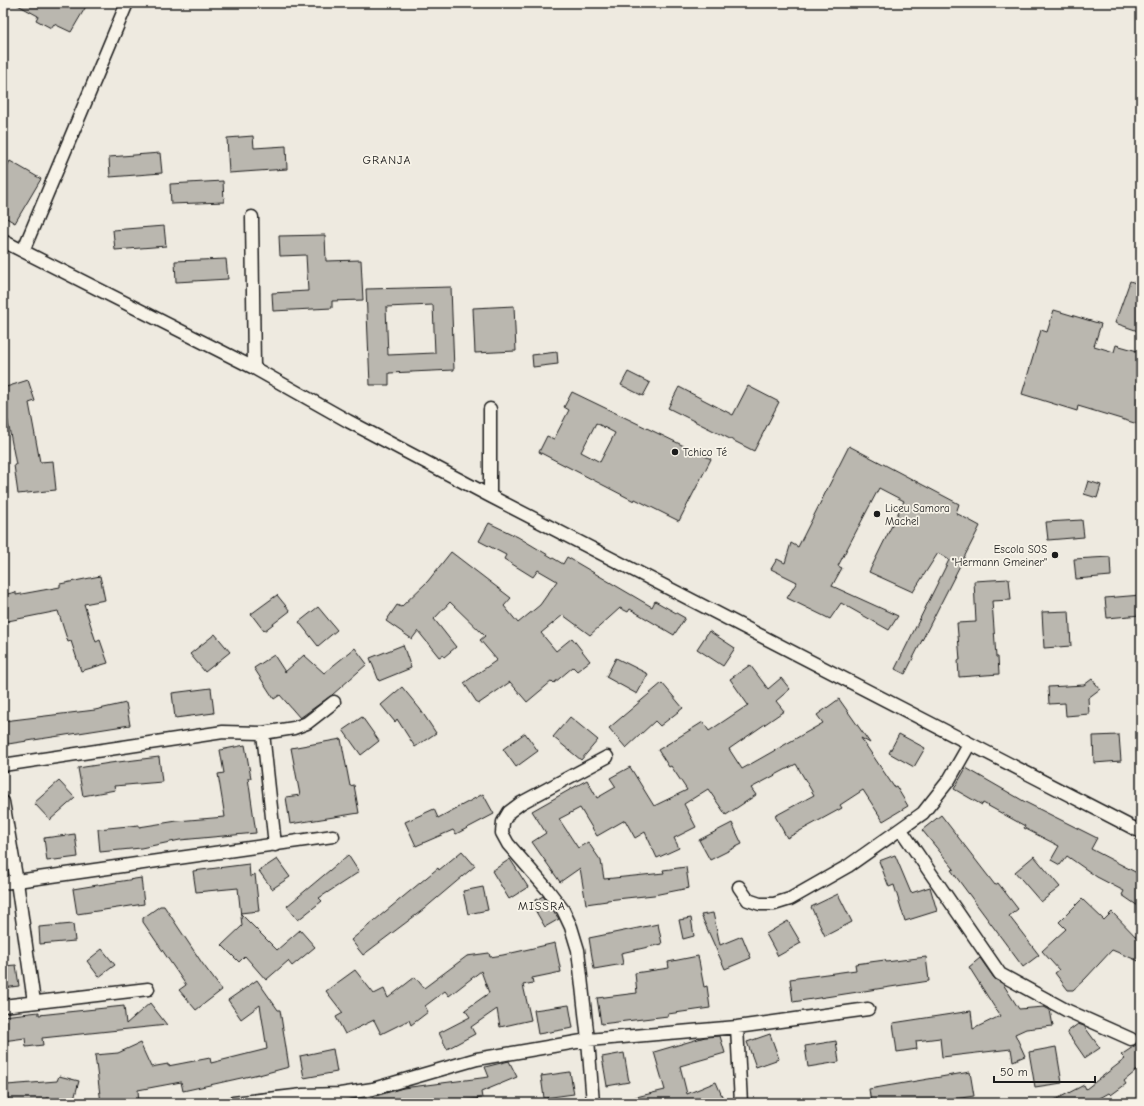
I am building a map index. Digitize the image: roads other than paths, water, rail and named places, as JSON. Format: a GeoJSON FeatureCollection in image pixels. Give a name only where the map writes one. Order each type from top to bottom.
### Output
{"type":"FeatureCollection","features":[{"type":"Feature","properties":{"kind":"street"},"geometry":{"type":"LineString","coordinates":[[23,251],[126,3]]}},
{"type":"Feature","properties":{"kind":"street"},"geometry":{"type":"LineString","coordinates":[[252,217],[254,368]]}},
{"type":"Feature","properties":{"kind":"street"},"geometry":{"type":"LineString","coordinates":[[3,241],[254,368],[348,421],[490,496],[1141,832]]}},
{"type":"Feature","properties":{"kind":"street"},"geometry":{"type":"LineString","coordinates":[[490,409],[490,496]]}},
{"type":"Feature","properties":{"kind":"street"},"geometry":{"type":"LineString","coordinates":[[3,765],[223,732],[263,733],[294,728],[307,723],[334,702]]}},
{"type":"Feature","properties":{"kind":"street"},"geometry":{"type":"LineString","coordinates":[[263,733],[275,845]]}},
{"type":"Feature","properties":{"kind":"street"},"geometry":{"type":"LineString","coordinates":[[739,887],[748,900],[760,904],[774,904],[790,899],[848,866],[923,813],[949,780],[968,744]]}},
{"type":"Feature","properties":{"kind":"street"},"geometry":{"type":"LineString","coordinates":[[593,1103],[578,950],[571,927],[562,910],[547,889],[508,844],[502,833],[502,828],[503,822],[509,812],[521,803],[607,757]]}},
{"type":"Feature","properties":{"kind":"street"},"geometry":{"type":"LineString","coordinates":[[3,802],[17,882],[34,1002]]}},
{"type":"Feature","properties":{"kind":"street"},"geometry":{"type":"LineString","coordinates":[[901,830],[1000,974],[1066,1010],[1131,1039]]}},
{"type":"Feature","properties":{"kind":"street"},"geometry":{"type":"LineString","coordinates":[[3,883],[333,836]]}},
{"type":"Feature","properties":{"kind":"street"},"geometry":{"type":"LineString","coordinates":[[3,1006],[148,989]]}},
{"type":"Feature","properties":{"kind":"street"},"geometry":{"type":"LineString","coordinates":[[233,1103],[304,1099],[373,1089],[477,1059],[588,1040],[737,1027],[868,1009]]}},
{"type":"Feature","properties":{"kind":"street"},"geometry":{"type":"LineString","coordinates":[[737,1027],[741,1103]]}},
{"type":"Feature","properties":{"kind":"place","name":"Tchico Té"},"geometry":{"type":"Point","coordinates":[675,452]}},
{"type":"Feature","properties":{"kind":"place","name":"Liceu Samora Machel"},"geometry":{"type":"Point","coordinates":[877,514]}},
{"type":"Feature","properties":{"kind":"place","name":"Escola SOS \"Hermann Gmeiner\""},"geometry":{"type":"Point","coordinates":[1055,555]}},
{"type":"Feature","properties":{"kind":"district","name":"GRANJA"},"geometry":{"type":"Point","coordinates":[387,160]}},
{"type":"Feature","properties":{"kind":"district","name":"MISSRA"},"geometry":{"type":"Point","coordinates":[542,906]}}]}
